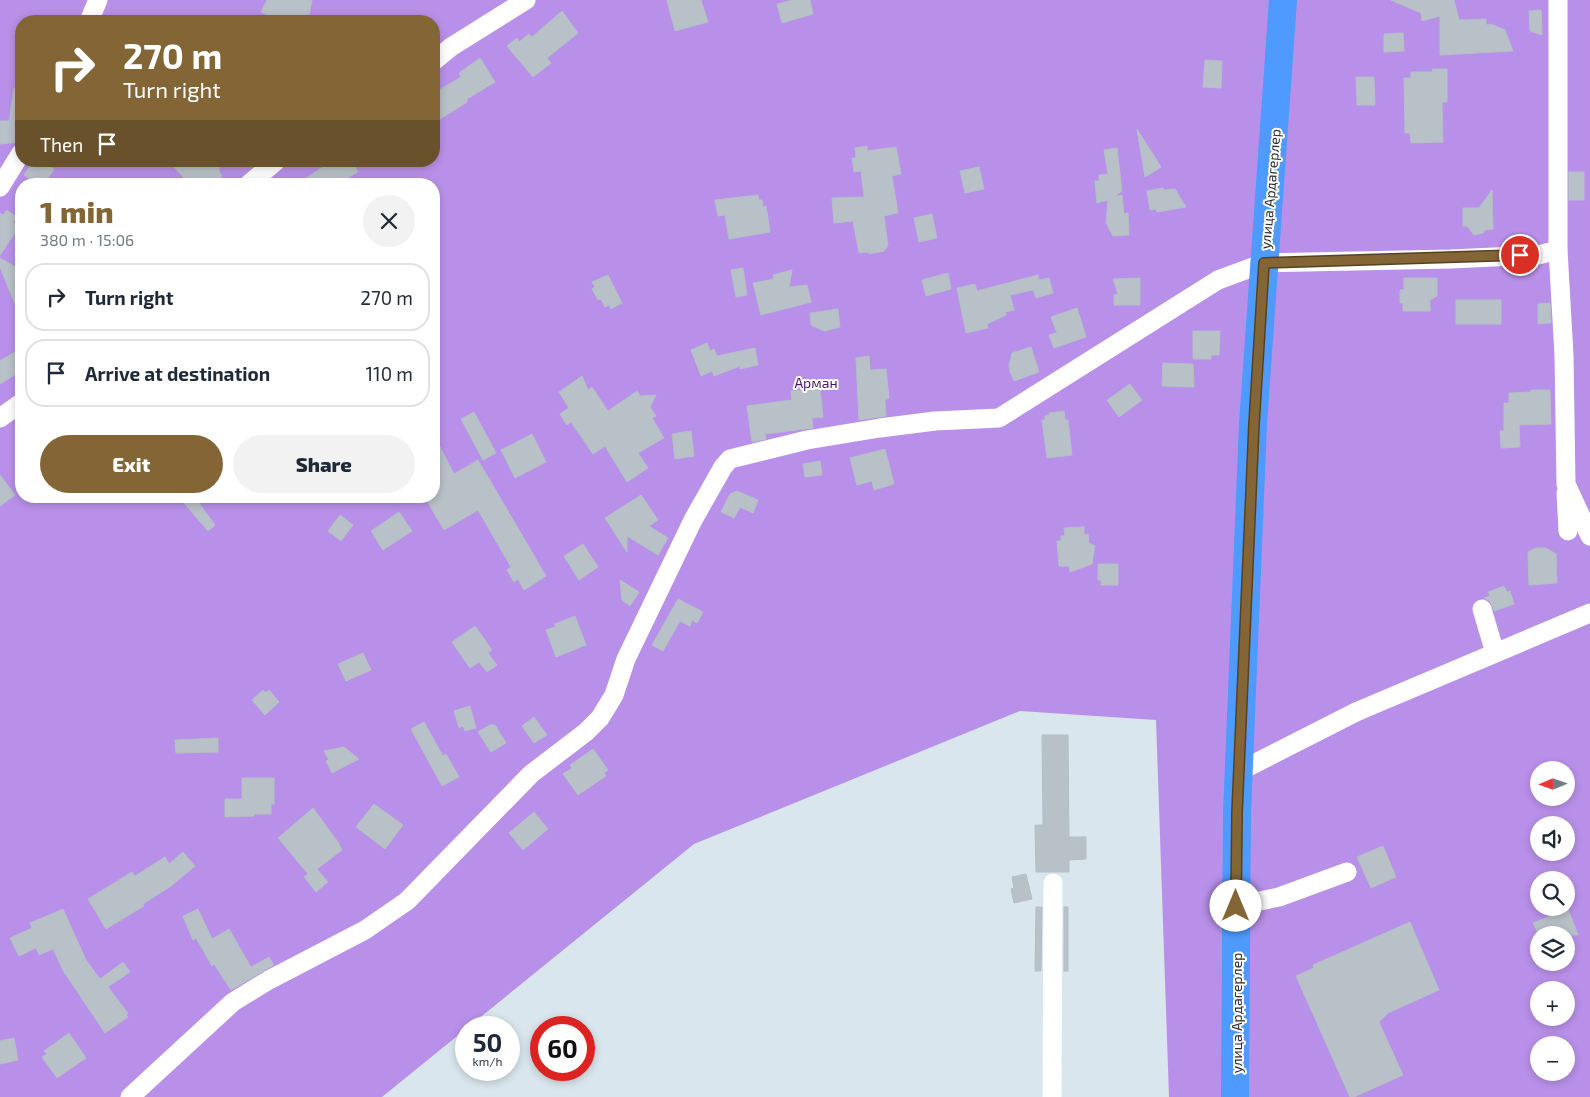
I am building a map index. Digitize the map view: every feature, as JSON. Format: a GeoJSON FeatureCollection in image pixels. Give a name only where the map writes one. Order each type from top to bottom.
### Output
{"type":"FeatureCollection","features":[{"type":"Feature","properties":{"kind":"main road","name":"улица Ардагерлер"},"geometry":{"type":"LineString","coordinates":[[1235,1097],[1237,813],[1254,424],[1283,0]]}},
{"type":"Feature","properties":{"kind":"street"},"geometry":{"type":"LineString","coordinates":[[92,15],[98,0]]}},
{"type":"Feature","properties":{"kind":"street"},"geometry":{"type":"LineString","coordinates":[[440,56],[526,0]]}},
{"type":"Feature","properties":{"kind":"street"},"geometry":{"type":"LineString","coordinates":[[1558,0],[1558,250],[1564,355],[1568,531]]}},
{"type":"Feature","properties":{"kind":"street"},"geometry":{"type":"LineString","coordinates":[[0,187],[15,163]]}},
{"type":"Feature","properties":{"kind":"street"},"geometry":{"type":"LineString","coordinates":[[256,178],[269,167]]}},
{"type":"Feature","properties":{"kind":"street"},"geometry":{"type":"LineString","coordinates":[[130,1097],[233,1002],[269,980],[365,930],[407,901],[531,774],[586,732],[600,718],[614,695],[626,659],[693,520],[722,467],[730,459],[807,440],[880,428],[936,421],[999,418],[1218,280],[1264,263],[1451,259],[1538,255],[1558,250]]}},
{"type":"Feature","properties":{"kind":"street"},"geometry":{"type":"LineString","coordinates":[[0,418],[15,407]]}},
{"type":"Feature","properties":{"kind":"street"},"geometry":{"type":"LineString","coordinates":[[1566,484],[1590,536]]}},
{"type":"Feature","properties":{"kind":"street"},"geometry":{"type":"LineString","coordinates":[[1482,609],[1495,653]]}},
{"type":"Feature","properties":{"kind":"street"},"geometry":{"type":"LineString","coordinates":[[1240,771],[1356,712],[1590,614]]}},
{"type":"Feature","properties":{"kind":"street"},"geometry":{"type":"LineString","coordinates":[[1236,906],[1279,896],[1347,872]]}},
{"type":"Feature","properties":{"kind":"street"},"geometry":{"type":"LineString","coordinates":[[1052,1097],[1053,883]]}},
{"type":"Feature","properties":{"kind":"green space","name":"Арман"},"geometry":{"type":"Polygon","coordinates":[[[0,0],[1590,0],[1590,1097],[1169,1097],[1156,720],[1020,711],[694,844],[482,1016],[455,1016],[455,1038],[382,1097],[0,1097],[0,0]]]}},
{"type":"Feature","properties":{"kind":"building"},"geometry":{"type":"Polygon","coordinates":[[[267,0],[312,0],[309,15],[267,15],[261,12],[267,0]]]}},
{"type":"Feature","properties":{"kind":"building"},"geometry":{"type":"Polygon","coordinates":[[[667,0],[701,0],[708,22],[675,31],[667,0]]]}},
{"type":"Feature","properties":{"kind":"building"},"geometry":{"type":"Polygon","coordinates":[[[793,0],[810,0],[813,14],[782,23],[777,4],[793,0]]]}},
{"type":"Feature","properties":{"kind":"building"},"geometry":{"type":"Polygon","coordinates":[[[1391,0],[1454,0],[1459,20],[1486,19],[1486,25],[1491,24],[1505,30],[1513,51],[1440,55],[1440,16],[1422,21],[1421,13],[1391,0]]]}},
{"type":"Feature","properties":{"kind":"building"},"geometry":{"type":"Polygon","coordinates":[[[1541,10],[1542,35],[1530,31],[1529,11],[1541,10]]]}},
{"type":"Feature","properties":{"kind":"building"},"geometry":{"type":"Polygon","coordinates":[[[562,11],[578,33],[547,58],[551,63],[533,77],[507,46],[517,38],[519,42],[529,34],[532,37],[562,11]]]}},
{"type":"Feature","properties":{"kind":"building"},"geometry":{"type":"Polygon","coordinates":[[[1403,33],[1404,51],[1384,52],[1384,34],[1403,33]]]}},
{"type":"Feature","properties":{"kind":"building"},"geometry":{"type":"Polygon","coordinates":[[[480,58],[495,82],[467,99],[467,102],[440,119],[440,89],[461,77],[459,73],[480,58]]]}},
{"type":"Feature","properties":{"kind":"building"},"geometry":{"type":"Polygon","coordinates":[[[1205,60],[1222,61],[1221,88],[1203,87],[1205,60]]]}},
{"type":"Feature","properties":{"kind":"building"},"geometry":{"type":"Polygon","coordinates":[[[1432,69],[1447,69],[1447,102],[1442,102],[1443,142],[1411,143],[1410,133],[1405,133],[1404,78],[1411,78],[1411,72],[1433,72],[1432,69]]]}},
{"type":"Feature","properties":{"kind":"building"},"geometry":{"type":"Polygon","coordinates":[[[1356,77],[1374,77],[1375,105],[1357,105],[1356,77]]]}},
{"type":"Feature","properties":{"kind":"building"},"geometry":{"type":"Polygon","coordinates":[[[15,88],[15,143],[0,144],[0,121],[9,121],[15,88]]]}},
{"type":"Feature","properties":{"kind":"building"},"geometry":{"type":"Polygon","coordinates":[[[1137,129],[1161,167],[1145,177],[1137,129]]]}},
{"type":"Feature","properties":{"kind":"building"},"geometry":{"type":"Polygon","coordinates":[[[867,146],[867,151],[896,147],[901,174],[892,176],[898,213],[884,216],[888,246],[884,251],[869,254],[868,252],[859,253],[853,221],[834,223],[832,198],[864,197],[861,171],[854,172],[852,158],[856,158],[855,148],[867,146]]]}},
{"type":"Feature","properties":{"kind":"building"},"geometry":{"type":"Polygon","coordinates":[[[1117,148],[1122,191],[1115,196],[1122,195],[1124,214],[1128,213],[1129,235],[1113,236],[1106,223],[1108,200],[1097,203],[1095,181],[1099,181],[1099,175],[1108,174],[1104,150],[1117,148]]]}},
{"type":"Feature","properties":{"kind":"building"},"geometry":{"type":"Polygon","coordinates":[[[29,167],[51,167],[54,169],[48,178],[28,178],[24,175],[29,167]]]}},
{"type":"Feature","properties":{"kind":"building"},"geometry":{"type":"Polygon","coordinates":[[[174,167],[219,167],[222,176],[220,178],[184,178],[174,167]]]}},
{"type":"Feature","properties":{"kind":"building"},"geometry":{"type":"Polygon","coordinates":[[[323,167],[355,167],[358,172],[348,178],[306,178],[323,167]]]}},
{"type":"Feature","properties":{"kind":"building"},"geometry":{"type":"Polygon","coordinates":[[[979,167],[984,189],[965,193],[960,171],[979,167]]]}},
{"type":"Feature","properties":{"kind":"building"},"geometry":{"type":"Polygon","coordinates":[[[1569,172],[1584,172],[1584,200],[1569,200],[1569,172]]]}},
{"type":"Feature","properties":{"kind":"building"},"geometry":{"type":"Polygon","coordinates":[[[1163,188],[1164,190],[1175,189],[1186,207],[1157,212],[1156,209],[1150,210],[1147,191],[1163,188]]]}},
{"type":"Feature","properties":{"kind":"building"},"geometry":{"type":"Polygon","coordinates":[[[1492,190],[1493,229],[1474,235],[1467,226],[1463,226],[1463,208],[1479,208],[1492,190]]]}},
{"type":"Feature","properties":{"kind":"building"},"geometry":{"type":"Polygon","coordinates":[[[758,195],[759,200],[762,200],[763,207],[766,206],[770,232],[729,239],[725,215],[718,216],[715,200],[758,195]]]}},
{"type":"Feature","properties":{"kind":"building"},"geometry":{"type":"Polygon","coordinates":[[[7,210],[15,216],[13,222],[15,224],[15,233],[0,255],[0,213],[3,215],[7,210]]]}},
{"type":"Feature","properties":{"kind":"building"},"geometry":{"type":"Polygon","coordinates":[[[932,214],[937,238],[919,242],[914,218],[932,214]]]}},
{"type":"Feature","properties":{"kind":"building"},"geometry":{"type":"Polygon","coordinates":[[[0,258],[15,267],[15,304],[0,267],[0,258]]]}},
{"type":"Feature","properties":{"kind":"building"},"geometry":{"type":"Polygon","coordinates":[[[743,268],[747,295],[736,297],[731,270],[743,268]]]}},
{"type":"Feature","properties":{"kind":"building"},"geometry":{"type":"Polygon","coordinates":[[[792,270],[789,287],[807,285],[811,302],[761,315],[753,283],[774,279],[773,275],[792,270]]]}},
{"type":"Feature","properties":{"kind":"building"},"geometry":{"type":"Polygon","coordinates":[[[948,273],[951,289],[926,296],[922,280],[948,273]]]}},
{"type":"Feature","properties":{"kind":"building"},"geometry":{"type":"Polygon","coordinates":[[[608,275],[622,303],[611,309],[609,305],[605,307],[601,299],[598,300],[592,289],[595,287],[592,282],[608,275]]]}},
{"type":"Feature","properties":{"kind":"building"},"geometry":{"type":"Polygon","coordinates":[[[1038,275],[1039,280],[1049,278],[1053,293],[1036,298],[1033,290],[1010,295],[1014,310],[1005,312],[1006,315],[987,324],[988,328],[966,333],[957,288],[975,284],[977,291],[1038,275]]]}},
{"type":"Feature","properties":{"kind":"building"},"geometry":{"type":"Polygon","coordinates":[[[1140,278],[1140,305],[1114,305],[1114,295],[1118,294],[1113,279],[1140,278]]]}},
{"type":"Feature","properties":{"kind":"building"},"geometry":{"type":"Polygon","coordinates":[[[1404,278],[1437,278],[1437,296],[1430,300],[1430,311],[1403,311],[1403,303],[1400,303],[1400,290],[1404,290],[1404,278]]]}},
{"type":"Feature","properties":{"kind":"building"},"geometry":{"type":"Polygon","coordinates":[[[1456,300],[1501,300],[1501,324],[1456,324],[1456,300]]]}},
{"type":"Feature","properties":{"kind":"building"},"geometry":{"type":"Polygon","coordinates":[[[1550,303],[1551,323],[1538,324],[1538,304],[1550,303]]]}},
{"type":"Feature","properties":{"kind":"building"},"geometry":{"type":"Polygon","coordinates":[[[1077,308],[1086,337],[1054,348],[1049,335],[1057,333],[1051,317],[1077,308]]]}},
{"type":"Feature","properties":{"kind":"building"},"geometry":{"type":"Polygon","coordinates":[[[838,309],[840,327],[824,331],[811,325],[810,313],[838,309]]]}},
{"type":"Feature","properties":{"kind":"building"},"geometry":{"type":"Polygon","coordinates":[[[1193,331],[1220,331],[1219,355],[1211,355],[1211,359],[1193,359],[1193,331]]]}},
{"type":"Feature","properties":{"kind":"building"},"geometry":{"type":"Polygon","coordinates":[[[707,343],[710,351],[714,349],[717,356],[755,348],[758,365],[740,369],[740,366],[714,376],[712,371],[701,376],[691,350],[707,343]]]}},
{"type":"Feature","properties":{"kind":"building"},"geometry":{"type":"Polygon","coordinates":[[[1031,347],[1039,372],[1014,381],[1009,366],[1012,353],[1031,347]]]}},
{"type":"Feature","properties":{"kind":"building"},"geometry":{"type":"Polygon","coordinates":[[[15,352],[15,375],[0,384],[0,361],[15,352]]]}},
{"type":"Feature","properties":{"kind":"building"},"geometry":{"type":"Polygon","coordinates":[[[869,356],[870,370],[886,369],[889,398],[885,400],[886,416],[859,420],[856,358],[869,356]]]}},
{"type":"Feature","properties":{"kind":"building"},"geometry":{"type":"Polygon","coordinates":[[[1163,363],[1193,364],[1194,387],[1162,386],[1163,363]]]}},
{"type":"Feature","properties":{"kind":"building"},"geometry":{"type":"Polygon","coordinates":[[[582,376],[588,390],[592,387],[608,411],[637,391],[640,396],[656,395],[650,407],[656,416],[652,418],[664,438],[638,453],[648,468],[627,482],[605,446],[593,454],[571,422],[567,425],[560,414],[569,408],[559,392],[582,376]]]}},
{"type":"Feature","properties":{"kind":"building"},"geometry":{"type":"Polygon","coordinates":[[[1130,384],[1142,400],[1119,417],[1107,400],[1130,384]]]}},
{"type":"Feature","properties":{"kind":"building"},"geometry":{"type":"Polygon","coordinates":[[[820,388],[823,417],[812,418],[813,428],[765,434],[766,439],[752,442],[747,406],[792,400],[791,391],[820,388]]]}},
{"type":"Feature","properties":{"kind":"building"},"geometry":{"type":"Polygon","coordinates":[[[1531,390],[1550,390],[1551,424],[1519,425],[1520,447],[1501,448],[1500,431],[1504,431],[1504,403],[1509,403],[1509,393],[1531,392],[1531,390]]]}},
{"type":"Feature","properties":{"kind":"building"},"geometry":{"type":"Polygon","coordinates":[[[1064,411],[1065,420],[1068,420],[1072,455],[1047,458],[1042,420],[1045,420],[1045,416],[1049,415],[1049,413],[1064,411]]]}},
{"type":"Feature","properties":{"kind":"building"},"geometry":{"type":"Polygon","coordinates":[[[474,412],[496,453],[483,460],[461,419],[474,412]]]}},
{"type":"Feature","properties":{"kind":"building"},"geometry":{"type":"Polygon","coordinates":[[[691,431],[694,456],[675,459],[672,434],[691,431]]]}},
{"type":"Feature","properties":{"kind":"building"},"geometry":{"type":"Polygon","coordinates":[[[532,434],[546,462],[515,478],[501,450],[532,434]]]}},
{"type":"Feature","properties":{"kind":"building"},"geometry":{"type":"Polygon","coordinates":[[[440,447],[454,474],[478,460],[546,576],[524,590],[518,579],[514,582],[507,570],[511,567],[478,510],[444,530],[428,503],[440,503],[440,447]]]}},
{"type":"Feature","properties":{"kind":"building"},"geometry":{"type":"Polygon","coordinates":[[[885,449],[894,484],[874,490],[872,481],[857,485],[850,458],[885,449]]]}},
{"type":"Feature","properties":{"kind":"building"},"geometry":{"type":"Polygon","coordinates":[[[820,461],[822,475],[805,477],[803,464],[820,461]]]}},
{"type":"Feature","properties":{"kind":"building"},"geometry":{"type":"Polygon","coordinates":[[[0,475],[15,495],[0,506],[0,475]]]}},
{"type":"Feature","properties":{"kind":"building"},"geometry":{"type":"Polygon","coordinates":[[[737,491],[758,500],[753,513],[740,507],[734,518],[721,512],[730,494],[737,491]]]}},
{"type":"Feature","properties":{"kind":"building"},"geometry":{"type":"Polygon","coordinates":[[[641,495],[658,520],[649,526],[668,538],[658,555],[627,536],[627,552],[605,518],[641,495]]]}},
{"type":"Feature","properties":{"kind":"building"},"geometry":{"type":"Polygon","coordinates":[[[184,503],[199,503],[215,525],[208,531],[184,503]]]}},
{"type":"Feature","properties":{"kind":"building"},"geometry":{"type":"Polygon","coordinates":[[[399,512],[412,531],[383,550],[371,531],[399,512]]]}},
{"type":"Feature","properties":{"kind":"building"},"geometry":{"type":"Polygon","coordinates":[[[340,515],[353,525],[341,541],[328,531],[340,515]]]}},
{"type":"Feature","properties":{"kind":"building"},"geometry":{"type":"Polygon","coordinates":[[[1084,527],[1084,535],[1088,534],[1089,543],[1095,546],[1092,564],[1070,572],[1069,566],[1059,566],[1057,541],[1061,541],[1061,536],[1065,536],[1064,528],[1084,527]]]}},
{"type":"Feature","properties":{"kind":"building"},"geometry":{"type":"Polygon","coordinates":[[[583,544],[598,567],[579,580],[564,556],[583,544]]]}},
{"type":"Feature","properties":{"kind":"building"},"geometry":{"type":"Polygon","coordinates":[[[1536,548],[1546,548],[1556,554],[1557,583],[1529,585],[1528,552],[1536,548]]]}},
{"type":"Feature","properties":{"kind":"building"},"geometry":{"type":"Polygon","coordinates":[[[1098,564],[1118,564],[1118,585],[1101,585],[1101,580],[1098,580],[1098,564]]]}},
{"type":"Feature","properties":{"kind":"building"},"geometry":{"type":"Polygon","coordinates":[[[620,580],[639,592],[630,606],[622,600],[620,580]]]}},
{"type":"Feature","properties":{"kind":"building"},"geometry":{"type":"Polygon","coordinates":[[[1504,586],[1507,592],[1510,591],[1514,604],[1494,611],[1490,601],[1484,598],[1490,596],[1488,592],[1504,586]]]}},
{"type":"Feature","properties":{"kind":"building"},"geometry":{"type":"Polygon","coordinates":[[[678,599],[703,612],[697,623],[692,620],[690,626],[680,621],[663,651],[652,645],[678,599]]]}},
{"type":"Feature","properties":{"kind":"building"},"geometry":{"type":"Polygon","coordinates":[[[575,616],[586,645],[556,657],[546,630],[575,616]]]}},
{"type":"Feature","properties":{"kind":"building"},"geometry":{"type":"Polygon","coordinates":[[[475,626],[492,650],[488,653],[497,665],[487,672],[479,662],[470,668],[452,642],[475,626]]]}},
{"type":"Feature","properties":{"kind":"building"},"geometry":{"type":"Polygon","coordinates":[[[363,653],[371,670],[346,681],[338,664],[363,653]]]}},
{"type":"Feature","properties":{"kind":"building"},"geometry":{"type":"Polygon","coordinates":[[[263,690],[266,693],[269,690],[279,702],[265,715],[252,700],[263,690]]]}},
{"type":"Feature","properties":{"kind":"building"},"geometry":{"type":"Polygon","coordinates":[[[470,706],[476,728],[465,731],[463,726],[459,728],[454,711],[470,706]]]}},
{"type":"Feature","properties":{"kind":"building"},"geometry":{"type":"Polygon","coordinates":[[[534,717],[547,735],[534,743],[522,726],[534,717]]]}},
{"type":"Feature","properties":{"kind":"building"},"geometry":{"type":"Polygon","coordinates":[[[424,722],[443,756],[446,754],[459,777],[442,786],[411,729],[424,722]]]}},
{"type":"Feature","properties":{"kind":"building"},"geometry":{"type":"Polygon","coordinates":[[[490,725],[495,725],[506,743],[491,752],[478,732],[490,725]]]}},
{"type":"Feature","properties":{"kind":"building"},"geometry":{"type":"Polygon","coordinates":[[[1042,735],[1068,735],[1069,837],[1086,837],[1086,859],[1069,860],[1069,872],[1036,872],[1035,825],[1043,825],[1042,735]]]}},
{"type":"Feature","properties":{"kind":"building"},"geometry":{"type":"Polygon","coordinates":[[[218,738],[218,752],[176,753],[175,740],[218,738]]]}},
{"type":"Feature","properties":{"kind":"building"},"geometry":{"type":"Polygon","coordinates":[[[344,747],[359,759],[332,773],[326,761],[329,760],[324,751],[344,747]]]}},
{"type":"Feature","properties":{"kind":"building"},"geometry":{"type":"Polygon","coordinates":[[[593,749],[608,770],[604,773],[606,776],[578,795],[563,774],[572,768],[570,765],[593,749]]]}},
{"type":"Feature","properties":{"kind":"building"},"geometry":{"type":"Polygon","coordinates":[[[242,778],[274,778],[274,804],[271,804],[271,814],[225,817],[225,799],[242,799],[242,778]]]}},
{"type":"Feature","properties":{"kind":"building"},"geometry":{"type":"Polygon","coordinates":[[[374,804],[403,825],[385,849],[356,827],[374,804]]]}},
{"type":"Feature","properties":{"kind":"building"},"geometry":{"type":"Polygon","coordinates":[[[313,808],[342,850],[317,869],[328,882],[316,892],[304,877],[308,874],[278,838],[313,808]]]}},
{"type":"Feature","properties":{"kind":"building"},"geometry":{"type":"Polygon","coordinates":[[[534,812],[548,829],[523,850],[509,833],[534,812]]]}},
{"type":"Feature","properties":{"kind":"building"},"geometry":{"type":"Polygon","coordinates":[[[1383,846],[1396,877],[1371,888],[1357,857],[1383,846]]]}},
{"type":"Feature","properties":{"kind":"building"},"geometry":{"type":"Polygon","coordinates":[[[183,852],[195,866],[171,886],[143,904],[144,906],[106,929],[88,899],[132,872],[135,876],[165,857],[169,864],[183,852]]]}},
{"type":"Feature","properties":{"kind":"building"},"geometry":{"type":"Polygon","coordinates":[[[1026,874],[1032,899],[1014,903],[1011,889],[1014,888],[1012,877],[1026,874]]]}},
{"type":"Feature","properties":{"kind":"building"},"geometry":{"type":"Polygon","coordinates":[[[1036,907],[1042,907],[1041,971],[1035,971],[1036,907]]]}},
{"type":"Feature","properties":{"kind":"building"},"geometry":{"type":"Polygon","coordinates":[[[1064,907],[1068,907],[1068,971],[1064,971],[1064,907]]]}},
{"type":"Feature","properties":{"kind":"building"},"geometry":{"type":"Polygon","coordinates":[[[63,909],[86,960],[100,979],[123,962],[130,972],[108,987],[128,1013],[126,1014],[128,1017],[105,1033],[64,972],[53,949],[39,955],[36,948],[19,956],[10,938],[32,928],[30,923],[63,909]]]}},
{"type":"Feature","properties":{"kind":"building"},"geometry":{"type":"Polygon","coordinates":[[[198,909],[212,939],[229,929],[251,967],[269,957],[274,965],[231,990],[214,964],[212,966],[196,938],[193,940],[183,916],[198,909]]]}},
{"type":"Feature","properties":{"kind":"building"},"geometry":{"type":"Polygon","coordinates":[[[1550,916],[1571,916],[1575,926],[1534,926],[1533,923],[1550,916]]]}},
{"type":"Feature","properties":{"kind":"building"},"geometry":{"type":"Polygon","coordinates":[[[1410,922],[1439,990],[1388,1013],[1379,1022],[1403,1075],[1354,1097],[1350,1097],[1296,976],[1314,968],[1313,965],[1410,922]]]}},
{"type":"Feature","properties":{"kind":"building"},"geometry":{"type":"Polygon","coordinates":[[[69,1033],[86,1058],[57,1078],[42,1057],[47,1054],[44,1051],[69,1033]]]}},
{"type":"Feature","properties":{"kind":"building"},"geometry":{"type":"Polygon","coordinates":[[[14,1038],[18,1060],[0,1064],[0,1041],[14,1038]]]}},
{"type":"Feature","properties":{"kind":"route"},"geometry":{"type":"LineString","coordinates":[[1236,906],[1237,813],[1254,424],[1264,263],[1451,259],[1520,255]]}}]}
